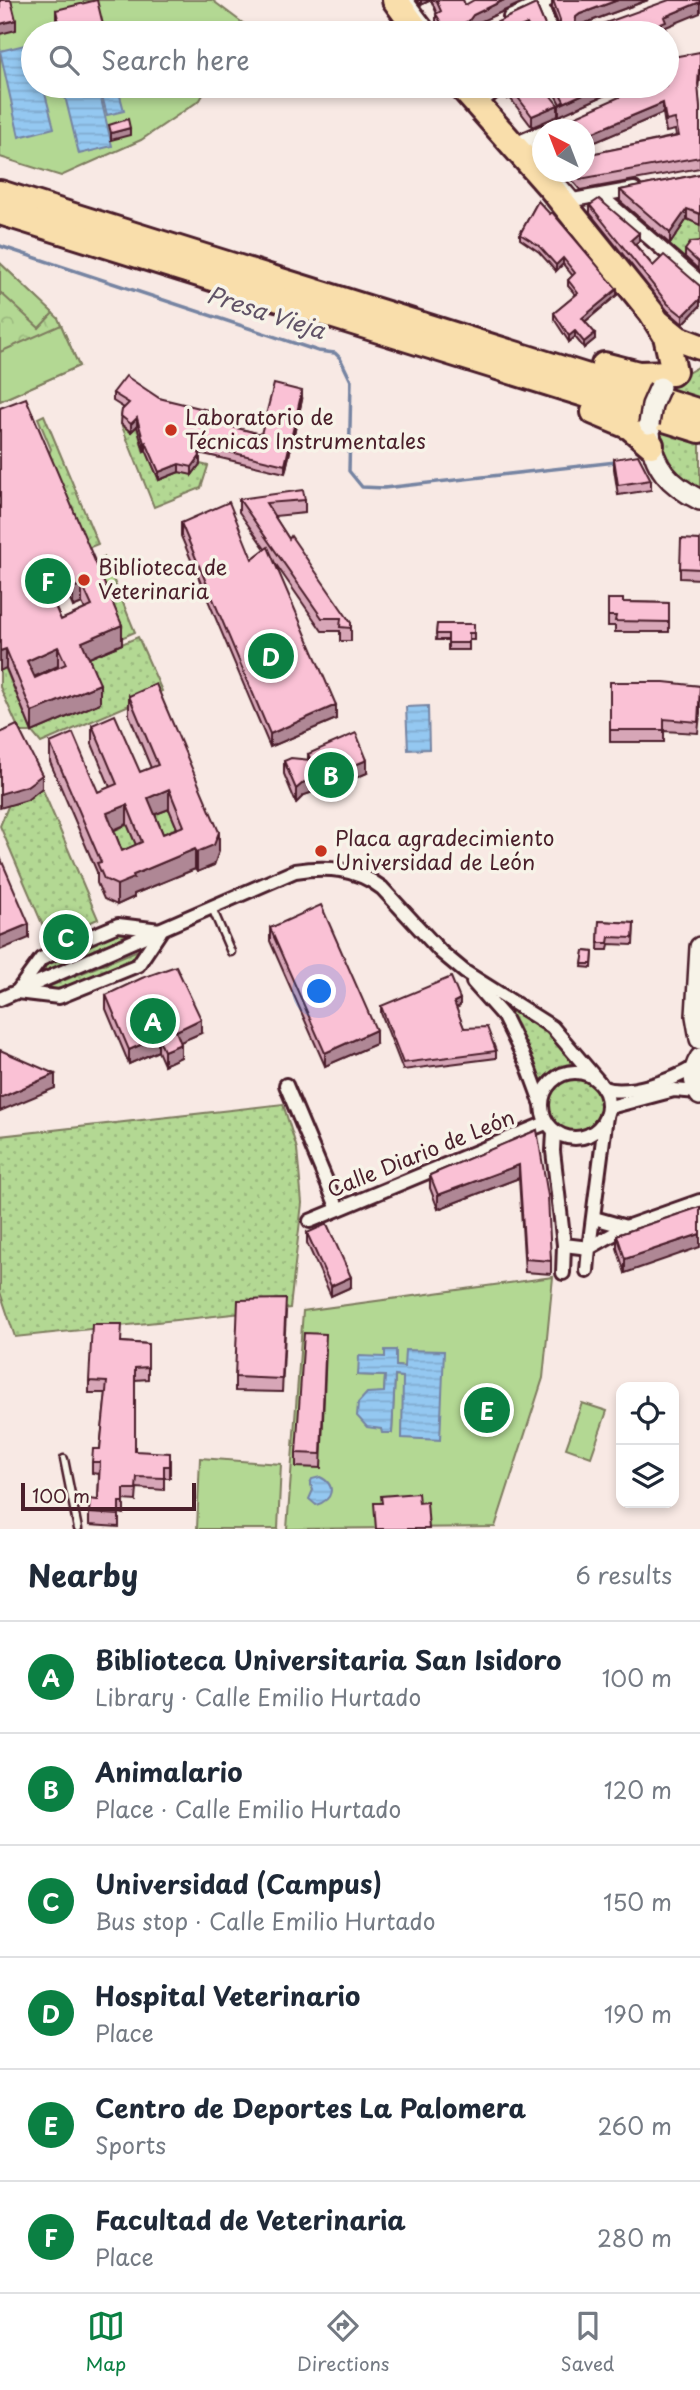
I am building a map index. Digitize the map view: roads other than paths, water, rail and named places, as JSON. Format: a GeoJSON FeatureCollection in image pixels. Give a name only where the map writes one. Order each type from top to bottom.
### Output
{"type":"FeatureCollection","features":[{"type":"Feature","properties":{"kind":"highway"},"geometry":{"type":"LineString","coordinates":[[396,0],[411,21]]}},
{"type":"Feature","properties":{"kind":"highway"},"geometry":{"type":"LineString","coordinates":[[0,183],[191,237],[627,372],[668,377],[666,336],[655,318],[570,201],[519,142],[471,98]]}},
{"type":"Feature","properties":{"kind":"highway"},"geometry":{"type":"LineString","coordinates":[[0,193],[700,412]]}},
{"type":"Feature","properties":{"kind":"highway"},"geometry":{"type":"LineString","coordinates":[[0,212],[700,430]]}},
{"type":"Feature","properties":{"kind":"highway"},"geometry":{"type":"LineString","coordinates":[[0,222],[176,283],[600,414],[650,435]]}},
{"type":"Feature","properties":{"kind":"highway"},"geometry":{"type":"LineString","coordinates":[[627,372],[640,368],[652,354],[655,318]]}},
{"type":"Feature","properties":{"kind":"highway"},"geometry":{"type":"LineString","coordinates":[[655,318],[679,339],[700,347]]}},
{"type":"Feature","properties":{"kind":"street"},"geometry":{"type":"LineString","coordinates":[[501,21],[541,2],[548,21]]}},
{"type":"Feature","properties":{"kind":"street"},"geometry":{"type":"LineString","coordinates":[[477,105],[486,98]]}},
{"type":"Feature","properties":{"kind":"street"},"geometry":{"type":"LineString","coordinates":[[519,142],[532,136]]}},
{"type":"Feature","properties":{"kind":"street"},"geometry":{"type":"LineString","coordinates":[[570,201],[650,186]]}},
{"type":"Feature","properties":{"kind":"street"},"geometry":{"type":"LineString","coordinates":[[601,196],[700,282]]}},
{"type":"Feature","properties":{"kind":"street"},"geometry":{"type":"LineString","coordinates":[[700,355],[668,377],[652,405],[650,435],[661,469],[677,488],[700,500]]}},
{"type":"Feature","properties":{"kind":"street"},"geometry":{"type":"LineString","coordinates":[[0,999],[295,871],[321,867],[361,875],[382,888],[441,953],[465,972],[552,1027],[601,1085],[608,1111],[587,1270]]}},
{"type":"Feature","properties":{"kind":"street"},"geometry":{"type":"LineString","coordinates":[[16,992],[41,958],[80,941],[118,925],[162,930]]}},
{"type":"Feature","properties":{"kind":"street"},"geometry":{"type":"LineString","coordinates":[[16,992],[59,997],[138,965],[162,930]]}},
{"type":"Feature","properties":{"kind":"street"},"geometry":{"type":"LineString","coordinates":[[700,951],[696,1016],[700,1039]]}},
{"type":"Feature","properties":{"kind":"street"},"geometry":{"type":"LineString","coordinates":[[465,972],[504,1017],[527,1064],[541,1102],[542,1113],[550,1127],[564,1245],[563,1273]]}},
{"type":"Feature","properties":{"kind":"street"},"geometry":{"type":"LineString","coordinates":[[541,1102],[550,1083],[569,1072],[590,1076],[614,1092],[678,1077],[697,1062]]}},
{"type":"Feature","properties":{"kind":"street"},"geometry":{"type":"LineString","coordinates":[[697,1062],[694,1084],[699,1094]]}},
{"type":"Feature","properties":{"kind":"street"},"geometry":{"type":"LineString","coordinates":[[286,1085],[338,1209]]}},
{"type":"Feature","properties":{"kind":"street"},"geometry":{"type":"LineString","coordinates":[[550,1127],[574,1139],[584,1137],[594,1133],[608,1111],[674,1090],[699,1094]]}},
{"type":"Feature","properties":{"kind":"street","name":"Calle Diario de León"},"geometry":{"type":"LineString","coordinates":[[310,1220],[550,1127]]}},
{"type":"Feature","properties":{"kind":"street"},"geometry":{"type":"LineString","coordinates":[[564,1245],[589,1248],[626,1227],[700,1202]]}},
{"type":"Feature","properties":{"kind":"street"},"geometry":{"type":"LineString","coordinates":[[594,1218],[626,1227]]}},
{"type":"Feature","properties":{"kind":"lane"},"geometry":{"type":"LineString","coordinates":[[410,0],[426,21]]}},
{"type":"Feature","properties":{"kind":"lane"},"geometry":{"type":"LineString","coordinates":[[519,142],[532,152]]}},
{"type":"Feature","properties":{"kind":"lane"},"geometry":{"type":"LineString","coordinates":[[560,182],[570,201]]}},
{"type":"Feature","properties":{"kind":"lane"},"geometry":{"type":"LineString","coordinates":[[212,908],[231,952]]}},
{"type":"Feature","properties":{"kind":"lane"},"geometry":{"type":"LineString","coordinates":[[64,1459],[78,1529]]}},
{"type":"Feature","properties":{"kind":"water"},"geometry":{"type":"Polygon","coordinates":[[[21,46],[21,98],[46,98],[54,128],[19,137],[0,51],[21,46]]]}},
{"type":"Feature","properties":{"kind":"water"},"geometry":{"type":"Polygon","coordinates":[[[65,98],[101,98],[112,146],[79,154],[65,98]]]}},
{"type":"Feature","properties":{"kind":"water"},"geometry":{"type":"Polygon","coordinates":[[[103,98],[121,98],[124,111],[107,115],[103,98]]]}},
{"type":"Feature","properties":{"kind":"water"},"geometry":{"type":"Polygon","coordinates":[[[428,706],[429,749],[408,750],[406,707],[428,706]]]}},
{"type":"Feature","properties":{"kind":"water"},"geometry":{"type":"Polygon","coordinates":[[[385,1350],[396,1350],[396,1366],[404,1367],[405,1350],[444,1351],[440,1440],[402,1438],[403,1377],[395,1376],[392,1433],[382,1433],[381,1429],[367,1427],[357,1416],[358,1403],[367,1393],[384,1392],[385,1376],[358,1375],[359,1356],[385,1357],[385,1350]]]}},
{"type":"Feature","properties":{"kind":"water"},"geometry":{"type":"Polygon","coordinates":[[[320,1477],[329,1484],[331,1492],[326,1500],[316,1505],[309,1499],[313,1490],[310,1483],[312,1479],[320,1477]]]}},
{"type":"Feature","properties":{"kind":"waterway","name":"Presa Vieja"},"geometry":{"type":"LineString","coordinates":[[0,246],[318,351],[335,353],[351,381],[349,471],[362,487],[384,488],[616,462]]}},
{"type":"Feature","properties":{"kind":"place","name":"Laboratorio de Técnicas Instrumentales"},"geometry":{"type":"Point","coordinates":[171,430]}},
{"type":"Feature","properties":{"kind":"place","name":"Biblioteca de Veterinaria"},"geometry":{"type":"Point","coordinates":[84,580]}},
{"type":"Feature","properties":{"kind":"place","name":"Facultad de Veterinaria"},"geometry":{"type":"Point","coordinates":[48,581]}},
{"type":"Feature","properties":{"kind":"place","name":"Hospital Veterinario"},"geometry":{"type":"Point","coordinates":[271,656]}},
{"type":"Feature","properties":{"kind":"place","name":"Animalario"},"geometry":{"type":"Point","coordinates":[331,775]}},
{"type":"Feature","properties":{"kind":"place","name":"Placa agradecimiento Universidad de León"},"geometry":{"type":"Point","coordinates":[321,851]}},
{"type":"Feature","properties":{"kind":"place","name":"Universidad (Campus)"},"geometry":{"type":"Point","coordinates":[66,937]}},
{"type":"Feature","properties":{"kind":"place","name":"Biblioteca Universitaria San Isidoro"},"geometry":{"type":"Point","coordinates":[153,1021]}},
{"type":"Feature","properties":{"kind":"place","name":"Centro de Deportes La Palomera"},"geometry":{"type":"Point","coordinates":[487,1410]}}]}
